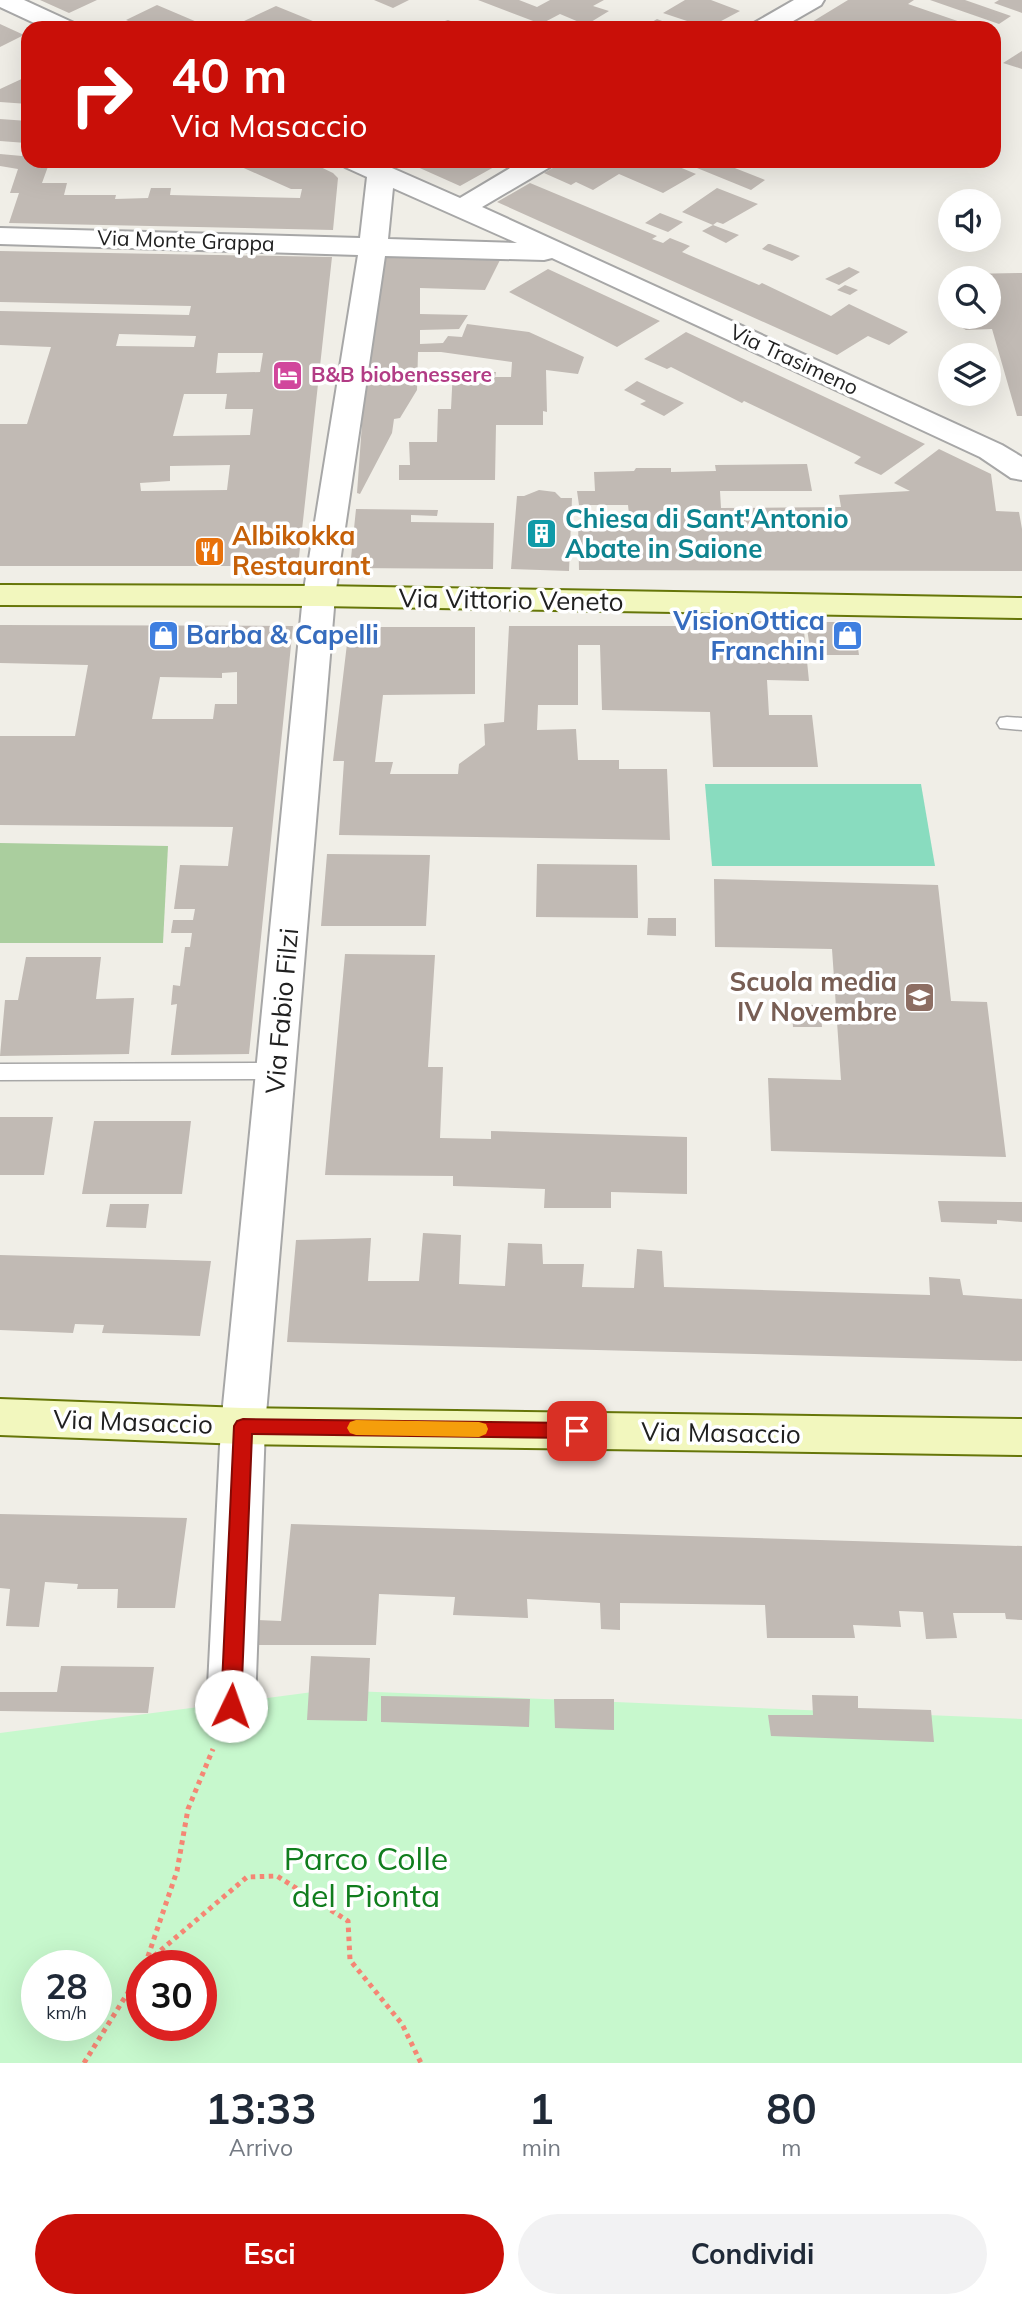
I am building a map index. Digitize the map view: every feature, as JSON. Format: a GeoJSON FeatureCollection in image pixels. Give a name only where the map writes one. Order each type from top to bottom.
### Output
{"type":"FeatureCollection","features":[{"type":"Feature","properties":{"kind":"main road","name":"Via Vittorio Veneto"},"geometry":{"type":"LineString","coordinates":[[0,595],[319,596],[1022,608]]}},
{"type":"Feature","properties":{"kind":"main road","name":"Via Masaccio"},"geometry":{"type":"LineString","coordinates":[[0,1417],[243,1426],[1022,1437]]}},
{"type":"Feature","properties":{"kind":"street"},"geometry":{"type":"LineString","coordinates":[[4,0],[50,21]]}},
{"type":"Feature","properties":{"kind":"street"},"geometry":{"type":"LineString","coordinates":[[764,16],[790,13],[812,0]]}},
{"type":"Feature","properties":{"kind":"street","name":"Via Fabio Filzi"},"geometry":{"type":"LineString","coordinates":[[231,1706],[243,1426],[319,596],[373,246],[367,168]]}},
{"type":"Feature","properties":{"kind":"street","name":"Via Trasimeno"},"geometry":{"type":"LineString","coordinates":[[369,168],[563,253],[991,451],[1022,471]]}},
{"type":"Feature","properties":{"kind":"street"},"geometry":{"type":"LineString","coordinates":[[462,208],[529,168]]}},
{"type":"Feature","properties":{"kind":"street","name":"Via Monte Grappa"},"geometry":{"type":"LineString","coordinates":[[0,236],[373,246]]}},
{"type":"Feature","properties":{"kind":"street","name":"Via Trasimeno"},"geometry":{"type":"LineString","coordinates":[[373,246],[563,253]]}},
{"type":"Feature","properties":{"kind":"street"},"geometry":{"type":"LineString","coordinates":[[991,451],[1022,455]]}},
{"type":"Feature","properties":{"kind":"lane"},"geometry":{"type":"LineString","coordinates":[[0,1072],[276,1071]]}},
{"type":"Feature","properties":{"kind":"path"},"geometry":{"type":"LineString","coordinates":[[150,1950],[177,1871],[188,1809],[231,1706]]}},
{"type":"Feature","properties":{"kind":"path"},"geometry":{"type":"LineString","coordinates":[[161,1950],[247,1877],[277,1876],[348,1921],[350,1960],[402,2024],[421,2063]]}},
{"type":"Feature","properties":{"kind":"path"},"geometry":{"type":"LineString","coordinates":[[83,2063],[126,1995]]}},
{"type":"Feature","properties":{"kind":"green space"},"geometry":{"type":"Polygon","coordinates":[[[705,784],[921,784],[935,866],[712,866],[705,784]]]}},
{"type":"Feature","properties":{"kind":"green space"},"geometry":{"type":"Polygon","coordinates":[[[0,843],[168,846],[163,943],[0,943],[0,843]]]}},
{"type":"Feature","properties":{"kind":"green space","name":"Parco Colle del Pionta"},"geometry":{"type":"Polygon","coordinates":[[[328,1690],[1022,1719],[1022,2063],[0,2063],[0,1733],[328,1690]]]}},
{"type":"Feature","properties":{"kind":"building"},"geometry":{"type":"Polygon","coordinates":[[[40,0],[97,0],[69,13],[40,0]]]}},
{"type":"Feature","properties":{"kind":"building"},"geometry":{"type":"Polygon","coordinates":[[[374,0],[409,0],[393,8],[374,0]]]}},
{"type":"Feature","properties":{"kind":"building"},"geometry":{"type":"Polygon","coordinates":[[[478,0],[519,0],[537,7],[550,0],[604,0],[593,6],[609,11],[593,21],[577,21],[560,14],[547,21],[533,21],[478,0]]]}},
{"type":"Feature","properties":{"kind":"building"},"geometry":{"type":"Polygon","coordinates":[[[685,0],[711,0],[740,11],[721,21],[687,21],[663,13],[685,0]]]}},
{"type":"Feature","properties":{"kind":"building"},"geometry":{"type":"Polygon","coordinates":[[[848,0],[914,0],[908,4],[958,21],[869,21],[814,21],[848,0]]]}},
{"type":"Feature","properties":{"kind":"building"},"geometry":{"type":"Polygon","coordinates":[[[930,0],[965,0],[1011,16],[1001,23],[930,0]]]}},
{"type":"Feature","properties":{"kind":"building"},"geometry":{"type":"Polygon","coordinates":[[[999,0],[1022,0],[1022,13],[994,3],[999,0]]]}},
{"type":"Feature","properties":{"kind":"building"},"geometry":{"type":"Polygon","coordinates":[[[157,5],[195,21],[128,21],[126,20],[157,5]]]}},
{"type":"Feature","properties":{"kind":"building"},"geometry":{"type":"Polygon","coordinates":[[[276,6],[313,21],[244,21],[276,6]]]}},
{"type":"Feature","properties":{"kind":"building"},"geometry":{"type":"Polygon","coordinates":[[[0,24],[21,34],[21,36],[0,47],[0,24]]]}},
{"type":"Feature","properties":{"kind":"building"},"geometry":{"type":"Polygon","coordinates":[[[1022,51],[1022,69],[1003,63],[1022,51]]]}},
{"type":"Feature","properties":{"kind":"building"},"geometry":{"type":"Polygon","coordinates":[[[21,79],[21,104],[0,102],[0,89],[21,79]]]}},
{"type":"Feature","properties":{"kind":"building"},"geometry":{"type":"Polygon","coordinates":[[[0,119],[21,120],[21,143],[0,141],[0,119]]]}},
{"type":"Feature","properties":{"kind":"building"},"geometry":{"type":"Polygon","coordinates":[[[0,154],[21,156],[21,168],[47,168],[42,183],[67,183],[64,195],[116,195],[115,199],[148,198],[151,188],[171,188],[170,195],[300,198],[302,189],[291,189],[244,168],[323,168],[338,178],[333,230],[9,223],[19,193],[10,193],[18,169],[0,166],[0,154]]]}},
{"type":"Feature","properties":{"kind":"building"},"geometry":{"type":"Polygon","coordinates":[[[420,168],[492,168],[460,186],[420,168]]]}},
{"type":"Feature","properties":{"kind":"building"},"geometry":{"type":"Polygon","coordinates":[[[553,168],[682,168],[696,174],[663,193],[619,174],[593,190],[576,182],[571,185],[544,173],[553,168]]]}},
{"type":"Feature","properties":{"kind":"building"},"geometry":{"type":"Polygon","coordinates":[[[697,168],[735,168],[765,180],[751,190],[697,168]]]}},
{"type":"Feature","properties":{"kind":"building"},"geometry":{"type":"Polygon","coordinates":[[[530,183],[657,236],[652,239],[663,243],[670,238],[690,246],[682,252],[759,285],[762,283],[831,316],[849,304],[908,332],[889,345],[868,336],[837,355],[497,202],[530,183]]]}},
{"type":"Feature","properties":{"kind":"building"},"geometry":{"type":"Polygon","coordinates":[[[717,188],[758,204],[723,224],[717,222],[713,225],[682,212],[717,188]]]}},
{"type":"Feature","properties":{"kind":"building"},"geometry":{"type":"Polygon","coordinates":[[[660,213],[683,222],[668,232],[645,223],[660,213]]]}},
{"type":"Feature","properties":{"kind":"building"},"geometry":{"type":"Polygon","coordinates":[[[713,225],[739,235],[726,243],[702,231],[713,225]]]}},
{"type":"Feature","properties":{"kind":"building"},"geometry":{"type":"Polygon","coordinates":[[[768,244],[800,256],[792,261],[762,249],[768,244]]]}},
{"type":"Feature","properties":{"kind":"building"},"geometry":{"type":"Polygon","coordinates":[[[0,251],[332,257],[298,566],[0,566],[0,424],[27,424],[51,347],[0,345],[0,311],[189,315],[191,306],[0,302],[0,251]],[[119,334],[116,346],[194,347],[196,336],[119,334]],[[218,353],[216,373],[260,372],[263,353],[218,353]],[[184,394],[173,436],[250,435],[253,409],[225,409],[227,394],[184,394]],[[230,465],[170,466],[170,481],[140,483],[141,491],[227,490],[230,465]]]}},
{"type":"Feature","properties":{"kind":"building"},"geometry":{"type":"Polygon","coordinates":[[[374,257],[500,260],[485,290],[420,288],[420,314],[468,315],[459,329],[420,330],[420,344],[443,343],[448,336],[462,337],[467,324],[529,332],[584,357],[578,374],[546,370],[547,412],[543,411],[543,425],[496,425],[495,480],[399,480],[399,465],[410,465],[409,442],[437,442],[438,409],[451,409],[453,369],[478,369],[480,372],[496,372],[495,377],[511,377],[512,362],[441,352],[418,352],[417,390],[400,418],[394,419],[392,433],[360,494],[357,493],[374,257]]]}},
{"type":"Feature","properties":{"kind":"building"},"geometry":{"type":"Polygon","coordinates":[[[849,267],[860,272],[839,285],[825,279],[849,267]]]}},
{"type":"Feature","properties":{"kind":"building"},"geometry":{"type":"Polygon","coordinates":[[[548,269],[660,321],[617,347],[509,292],[548,269]]]}},
{"type":"Feature","properties":{"kind":"building"},"geometry":{"type":"Polygon","coordinates":[[[1001,273],[1022,273],[1022,416],[1017,416],[1001,360],[1001,343],[996,343],[992,329],[1001,329],[1001,273]]]}},
{"type":"Feature","properties":{"kind":"building"},"geometry":{"type":"Polygon","coordinates":[[[845,285],[858,290],[850,295],[837,290],[845,285]]]}},
{"type":"Feature","properties":{"kind":"building"},"geometry":{"type":"Polygon","coordinates":[[[686,332],[925,444],[881,475],[854,463],[861,457],[744,401],[742,403],[671,367],[667,369],[644,359],[686,332]]]}},
{"type":"Feature","properties":{"kind":"building"},"geometry":{"type":"Polygon","coordinates":[[[637,381],[684,403],[664,416],[640,404],[646,401],[624,390],[637,381]]]}},
{"type":"Feature","properties":{"kind":"building"},"geometry":{"type":"Polygon","coordinates":[[[939,449],[991,474],[996,511],[1019,512],[1022,529],[1022,571],[579,570],[578,522],[630,523],[628,505],[579,505],[577,491],[595,491],[594,472],[634,471],[636,468],[671,468],[671,472],[716,471],[715,465],[807,464],[812,491],[720,491],[721,508],[841,507],[839,495],[910,491],[894,483],[939,449]]]}},
{"type":"Feature","properties":{"kind":"building","name":"Chiesa di Sant'Antonio Abate in Saione"},"geometry":{"type":"Polygon","coordinates":[[[539,490],[555,492],[561,498],[572,498],[569,571],[511,569],[517,496],[539,490]]]}},
{"type":"Feature","properties":{"kind":"building"},"geometry":{"type":"Polygon","coordinates":[[[356,509],[438,510],[437,516],[411,515],[411,522],[494,523],[493,569],[350,568],[356,509]]]}},
{"type":"Feature","properties":{"kind":"building"},"geometry":{"type":"Polygon","coordinates":[[[699,621],[803,621],[809,681],[767,680],[769,715],[812,715],[818,767],[713,767],[710,712],[602,710],[600,645],[578,645],[578,705],[538,705],[537,730],[576,729],[578,760],[619,760],[619,769],[667,769],[670,840],[339,835],[344,761],[333,761],[349,627],[475,627],[475,694],[383,695],[375,762],[393,762],[390,774],[458,774],[459,764],[485,745],[484,724],[504,722],[509,626],[700,626],[699,621]]]}},
{"type":"Feature","properties":{"kind":"building"},"geometry":{"type":"Polygon","coordinates":[[[806,622],[854,622],[859,655],[811,655],[806,622]]]}},
{"type":"Feature","properties":{"kind":"building"},"geometry":{"type":"Polygon","coordinates":[[[0,625],[293,626],[249,1054],[171,1055],[177,1004],[171,1005],[173,985],[180,986],[185,947],[190,947],[192,933],[171,933],[173,920],[193,920],[195,909],[174,909],[180,865],[228,866],[233,827],[0,825],[0,736],[75,736],[88,665],[0,663],[0,625]],[[237,672],[222,673],[222,678],[160,677],[152,719],[213,719],[215,704],[237,704],[237,672]]]}},
{"type":"Feature","properties":{"kind":"building"},"geometry":{"type":"Polygon","coordinates":[[[327,854],[430,855],[426,926],[321,926],[327,854]]]}},
{"type":"Feature","properties":{"kind":"building"},"geometry":{"type":"Polygon","coordinates":[[[537,864],[637,865],[638,918],[536,917],[537,864]]]}},
{"type":"Feature","properties":{"kind":"building"},"geometry":{"type":"Polygon","coordinates":[[[714,879],[938,885],[951,1001],[987,1002],[1006,1157],[771,1151],[768,1078],[841,1080],[832,949],[715,947],[714,879]]]}},
{"type":"Feature","properties":{"kind":"building"},"geometry":{"type":"Polygon","coordinates":[[[648,918],[676,918],[676,936],[647,935],[648,918]]]}},
{"type":"Feature","properties":{"kind":"building"},"geometry":{"type":"Polygon","coordinates":[[[345,954],[435,955],[428,1067],[443,1067],[440,1138],[491,1139],[491,1131],[687,1137],[687,1194],[611,1192],[611,1208],[544,1208],[545,1189],[453,1186],[453,1176],[325,1175],[345,954]]]}},
{"type":"Feature","properties":{"kind":"building"},"geometry":{"type":"Polygon","coordinates":[[[26,957],[101,957],[96,999],[134,998],[129,1054],[0,1056],[5,1000],[18,1000],[26,957]]]}},
{"type":"Feature","properties":{"kind":"building"},"geometry":{"type":"Polygon","coordinates":[[[791,1005],[820,1005],[822,1027],[793,1027],[791,1005]]]}},
{"type":"Feature","properties":{"kind":"building"},"geometry":{"type":"Polygon","coordinates":[[[0,1117],[53,1117],[44,1175],[0,1175],[0,1117]]]}},
{"type":"Feature","properties":{"kind":"building"},"geometry":{"type":"Polygon","coordinates":[[[94,1121],[191,1121],[182,1194],[82,1194],[94,1121]]]}},
{"type":"Feature","properties":{"kind":"building"},"geometry":{"type":"Polygon","coordinates":[[[938,1201],[1022,1202],[1022,1222],[941,1222],[938,1201]]]}},
{"type":"Feature","properties":{"kind":"building"},"geometry":{"type":"Polygon","coordinates":[[[110,1204],[149,1204],[146,1228],[106,1227],[110,1204]]]}},
{"type":"Feature","properties":{"kind":"building"},"geometry":{"type":"Polygon","coordinates":[[[423,1233],[461,1235],[459,1284],[505,1286],[508,1243],[542,1244],[543,1264],[584,1264],[582,1287],[634,1288],[637,1249],[662,1251],[664,1287],[930,1295],[929,1277],[960,1279],[963,1295],[1022,1299],[1022,1361],[287,1342],[296,1240],[371,1238],[368,1281],[419,1281],[423,1233]]]}},
{"type":"Feature","properties":{"kind":"building"},"geometry":{"type":"Polygon","coordinates":[[[0,1255],[211,1261],[200,1336],[102,1333],[104,1325],[75,1324],[73,1333],[0,1330],[0,1255]]]}},
{"type":"Feature","properties":{"kind":"building"},"geometry":{"type":"Polygon","coordinates":[[[0,1514],[187,1518],[175,1608],[117,1608],[118,1589],[77,1589],[78,1584],[45,1582],[39,1627],[6,1626],[10,1589],[0,1588],[0,1514]]]}},
{"type":"Feature","properties":{"kind":"building"},"geometry":{"type":"Polygon","coordinates":[[[291,1524],[1022,1546],[1022,1620],[1006,1619],[1005,1613],[953,1613],[957,1638],[926,1639],[923,1612],[899,1611],[901,1627],[853,1625],[855,1638],[767,1638],[765,1605],[620,1603],[620,1630],[601,1629],[600,1603],[527,1599],[528,1618],[453,1615],[455,1597],[379,1594],[376,1645],[254,1645],[257,1620],[281,1621],[291,1524]]]}},
{"type":"Feature","properties":{"kind":"building"},"geometry":{"type":"Polygon","coordinates":[[[311,1656],[370,1658],[367,1721],[307,1720],[311,1656]]]}},
{"type":"Feature","properties":{"kind":"building"},"geometry":{"type":"Polygon","coordinates":[[[61,1666],[154,1667],[148,1713],[0,1711],[0,1692],[57,1692],[61,1666]]]}},
{"type":"Feature","properties":{"kind":"building"},"geometry":{"type":"Polygon","coordinates":[[[812,1695],[858,1696],[858,1708],[931,1710],[934,1742],[771,1736],[768,1715],[813,1715],[812,1695]]]}},
{"type":"Feature","properties":{"kind":"building"},"geometry":{"type":"Polygon","coordinates":[[[381,1696],[530,1699],[529,1727],[381,1722],[381,1696]]]}},
{"type":"Feature","properties":{"kind":"building"},"geometry":{"type":"Polygon","coordinates":[[[554,1699],[614,1699],[614,1730],[555,1728],[554,1699]]]}},
{"type":"Feature","properties":{"kind":"slow traffic"},"geometry":{"type":"LineString","coordinates":[[356,1428],[479,1429]]}},
{"type":"Feature","properties":{"kind":"place","name":"B&B biobenessere"},"geometry":{"type":"Point","coordinates":[288,375]}},
{"type":"Feature","properties":{"kind":"place","name":"Chiesa di Sant'Antonio Abate in Saione"},"geometry":{"type":"Point","coordinates":[542,534]}},
{"type":"Feature","properties":{"kind":"place","name":"Albikokka Restaurant"},"geometry":{"type":"Point","coordinates":[209,551]}},
{"type":"Feature","properties":{"kind":"place","name":"Barba & Capelli"},"geometry":{"type":"Point","coordinates":[163,635]}},
{"type":"Feature","properties":{"kind":"place","name":"VisionOttica Franchini"},"geometry":{"type":"Point","coordinates":[848,636]}},
{"type":"Feature","properties":{"kind":"place","name":"Scuola media IV Novembre"},"geometry":{"type":"Point","coordinates":[920,997]}},
{"type":"Feature","properties":{"kind":"route"},"geometry":{"type":"LineString","coordinates":[[231,1706],[243,1426],[577,1431]]}}]}
